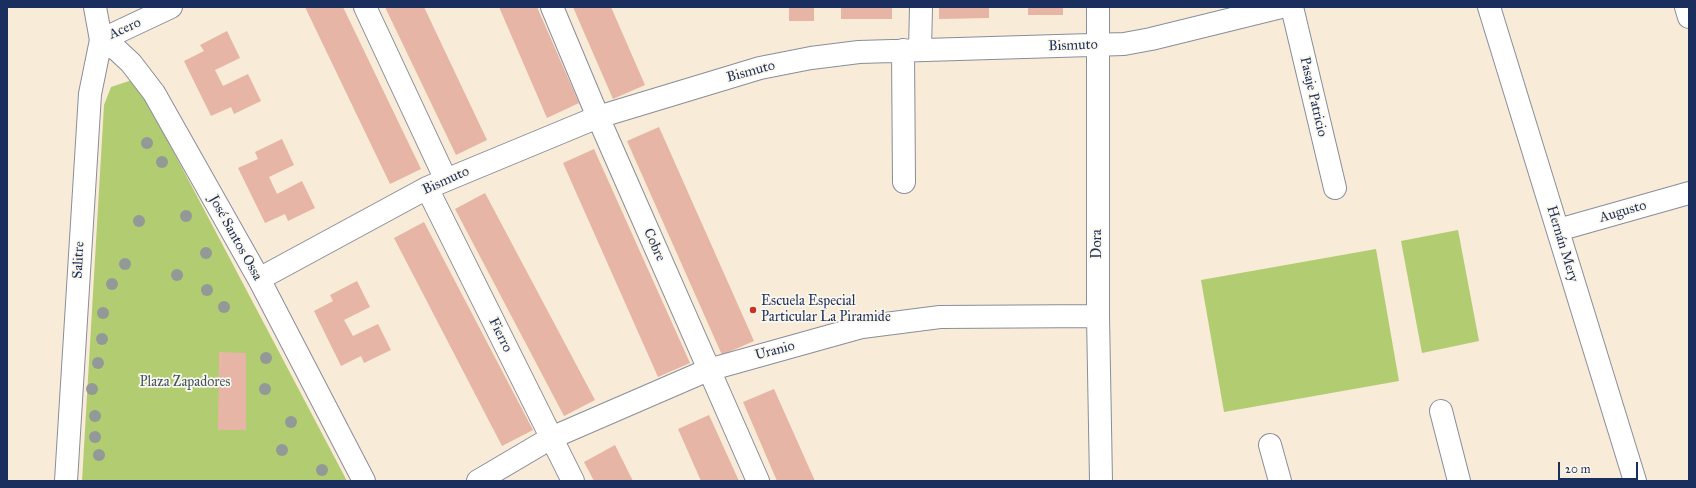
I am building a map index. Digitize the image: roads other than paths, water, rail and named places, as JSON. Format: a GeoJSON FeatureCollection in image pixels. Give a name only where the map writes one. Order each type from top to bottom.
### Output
{"type":"FeatureCollection","features":[{"type":"Feature","properties":{"kind":"street"},"geometry":{"type":"LineString","coordinates":[[95,7],[100,40]]}},
{"type":"Feature","properties":{"kind":"street","name":"Acero"},"geometry":{"type":"LineString","coordinates":[[100,40],[171,7]]}},
{"type":"Feature","properties":{"kind":"street","name":"Fierro"},"geometry":{"type":"LineString","coordinates":[[365,7],[437,184],[551,438],[573,481]]}},
{"type":"Feature","properties":{"kind":"street","name":"Cobre"},"geometry":{"type":"LineString","coordinates":[[552,7],[598,117],[758,481]]}},
{"type":"Feature","properties":{"kind":"street"},"geometry":{"type":"LineString","coordinates":[[904,182],[911,50],[921,7]]}},
{"type":"Feature","properties":{"kind":"street","name":"Dora"},"geometry":{"type":"LineString","coordinates":[[1098,7],[1098,316],[1102,481]]}},
{"type":"Feature","properties":{"kind":"street","name":"Bismuto"},"geometry":{"type":"LineString","coordinates":[[259,279],[437,184],[598,117],[760,68],[818,57],[859,52],[1098,46],[1124,44],[1151,39],[1281,7]]}},
{"type":"Feature","properties":{"kind":"street","name":"Pasaje Patricio"},"geometry":{"type":"LineString","coordinates":[[1292,7],[1335,188]]}},
{"type":"Feature","properties":{"kind":"street","name":"Hernán Mery"},"geometry":{"type":"LineString","coordinates":[[1489,7],[1635,481]]}},
{"type":"Feature","properties":{"kind":"street"},"geometry":{"type":"LineString","coordinates":[[1686,7],[1689,17]]}},
{"type":"Feature","properties":{"kind":"street","name":"José Santos Ossa"},"geometry":{"type":"LineString","coordinates":[[100,40],[116,50],[131,64],[154,93],[259,279],[364,481]]}},
{"type":"Feature","properties":{"kind":"street","name":"Salitre"},"geometry":{"type":"LineString","coordinates":[[66,481],[90,94],[100,40]]}},
{"type":"Feature","properties":{"kind":"street","name":"Augusto"},"geometry":{"type":"LineString","coordinates":[[1558,230],[1689,193]]}},
{"type":"Feature","properties":{"kind":"street","name":"Uranio"},"geometry":{"type":"LineString","coordinates":[[478,481],[551,438],[708,370],[862,327],[940,318],[1098,316]]}},
{"type":"Feature","properties":{"kind":"street"},"geometry":{"type":"LineString","coordinates":[[1441,412],[1459,481]]}},
{"type":"Feature","properties":{"kind":"street"},"geometry":{"type":"LineString","coordinates":[[1270,445],[1280,481]]}},
{"type":"Feature","properties":{"kind":"place","name":"Escuela Especial Particular La Piramide"},"geometry":{"type":"Point","coordinates":[753,310]}},
{"type":"Feature","properties":{"kind":"park label","name":"Plaza Zapadores"},"geometry":{"type":"Point","coordinates":[185,383]}}]}
